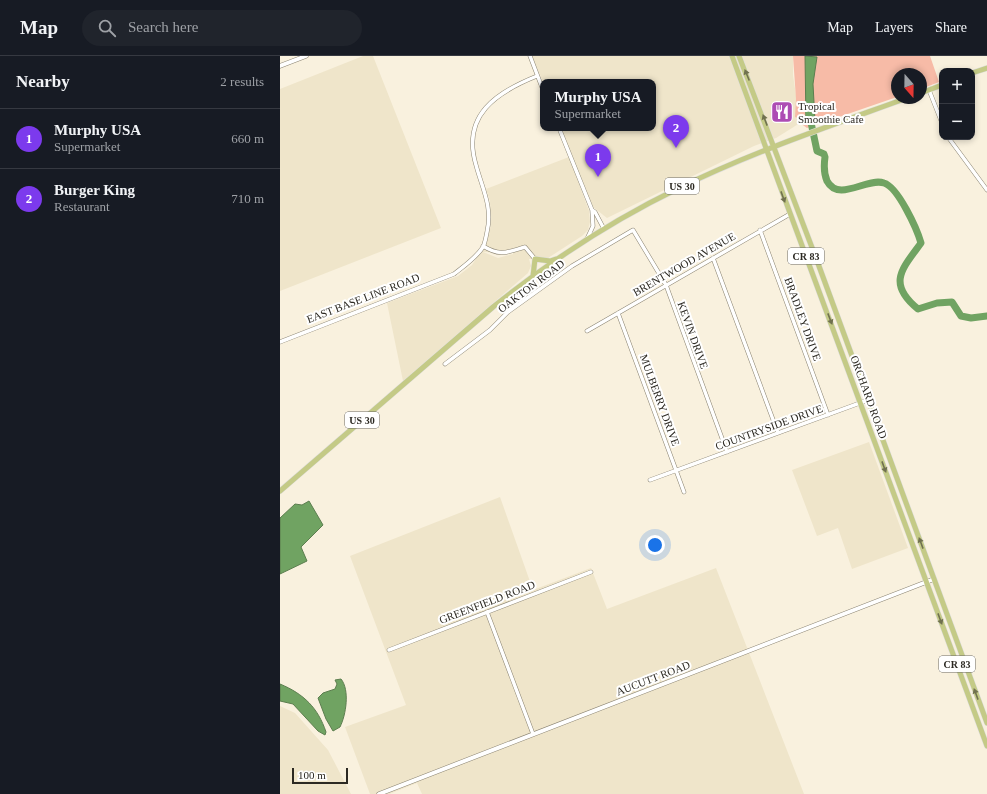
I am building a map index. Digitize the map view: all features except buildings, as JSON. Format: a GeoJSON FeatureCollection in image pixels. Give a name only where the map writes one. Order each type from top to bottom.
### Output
{"type":"FeatureCollection","features":[{"type":"Feature","properties":{"kind":"main road","name":"ORCHARD ROAD"},"geometry":{"type":"LineString","coordinates":[[732,56],[987,746]]}},
{"type":"Feature","properties":{"kind":"main road","name":"ORCHARD ROAD"},"geometry":{"type":"LineString","coordinates":[[740,56],[775,147],[987,723]]}},
{"type":"Feature","properties":{"kind":"main road"},"geometry":{"type":"LineString","coordinates":[[975,72],[987,68]]}},
{"type":"Feature","properties":{"kind":"main road"},"geometry":{"type":"LineString","coordinates":[[929,90],[939,86]]}},
{"type":"Feature","properties":{"kind":"main road","name":"US 30"},"geometry":{"type":"LineString","coordinates":[[280,491],[493,307],[533,276],[587,239],[679,188],[766,150],[891,104]]}},
{"type":"Feature","properties":{"kind":"main road"},"geometry":{"type":"LineString","coordinates":[[533,276],[535,259],[550,261],[559,258]]}},
{"type":"Feature","properties":{"kind":"street"},"geometry":{"type":"LineString","coordinates":[[280,66],[306,56]]}},
{"type":"Feature","properties":{"kind":"street"},"geometry":{"type":"LineString","coordinates":[[530,56],[540,83]]}},
{"type":"Feature","properties":{"kind":"street"},"geometry":{"type":"LineString","coordinates":[[535,259],[525,247],[502,253],[496,253],[483,246],[489,224],[490,208],[473,153],[475,129],[481,115],[490,102],[503,91],[537,76]]}},
{"type":"Feature","properties":{"kind":"street"},"geometry":{"type":"LineString","coordinates":[[929,90],[939,115]]}},
{"type":"Feature","properties":{"kind":"street"},"geometry":{"type":"LineString","coordinates":[[560,131],[592,210],[593,226],[587,239]]}},
{"type":"Feature","properties":{"kind":"street"},"geometry":{"type":"LineString","coordinates":[[950,140],[987,189]]}},
{"type":"Feature","properties":{"kind":"street"},"geometry":{"type":"LineString","coordinates":[[592,210],[595,212],[604,229]]}},
{"type":"Feature","properties":{"kind":"street","name":"BRENTWOOD AVENUE"},"geometry":{"type":"LineString","coordinates":[[587,331],[790,214]]}},
{"type":"Feature","properties":{"kind":"street","name":"KEVIN DRIVE"},"geometry":{"type":"LineString","coordinates":[[633,230],[666,285],[727,452]]}},
{"type":"Feature","properties":{"kind":"street","name":"OAKTON ROAD"},"geometry":{"type":"LineString","coordinates":[[445,364],[490,330],[508,312],[572,266],[633,230]]}},
{"type":"Feature","properties":{"kind":"street","name":"BRADLEY DRIVE"},"geometry":{"type":"LineString","coordinates":[[760,230],[828,415]]}},
{"type":"Feature","properties":{"kind":"street","name":"EAST BASE LINE ROAD"},"geometry":{"type":"LineString","coordinates":[[280,342],[454,274],[469,262],[483,246]]}},
{"type":"Feature","properties":{"kind":"street"},"geometry":{"type":"LineString","coordinates":[[713,258],[778,433]]}},
{"type":"Feature","properties":{"kind":"street","name":"MULBERRY DRIVE"},"geometry":{"type":"LineString","coordinates":[[618,313],[684,492]]}},
{"type":"Feature","properties":{"kind":"street","name":"COUNTRYSIDE DRIVE"},"geometry":{"type":"LineString","coordinates":[[650,480],[868,400]]}},
{"type":"Feature","properties":{"kind":"street","name":"GREENFIELD ROAD"},"geometry":{"type":"LineString","coordinates":[[389,650],[591,572]]}},
{"type":"Feature","properties":{"kind":"street","name":"AUCUTT ROAD"},"geometry":{"type":"LineString","coordinates":[[379,794],[934,579]]}},
{"type":"Feature","properties":{"kind":"street"},"geometry":{"type":"LineString","coordinates":[[487,612],[533,734]]}},
{"type":"Feature","properties":{"kind":"shaded area"},"geometry":{"type":"Polygon","coordinates":[[[363,56],[373,56],[441,228],[280,291],[280,89],[363,56]]]}},
{"type":"Feature","properties":{"kind":"shaded area"},"geometry":{"type":"Polygon","coordinates":[[[532,56],[793,56],[793,75],[800,123],[776,138],[754,146],[607,218],[593,207],[562,131],[656,131],[656,79],[542,79],[532,56]]]}},
{"type":"Feature","properties":{"kind":"shaded area"},"geometry":{"type":"Polygon","coordinates":[[[793,56],[930,56],[939,82],[927,87],[927,68],[891,68],[891,99],[807,128],[800,123],[799,119],[795,117],[796,99],[793,56]]]}},
{"type":"Feature","properties":{"kind":"shaded area"},"geometry":{"type":"Polygon","coordinates":[[[805,56],[817,57],[813,84],[815,121],[806,123],[805,56]]]}},
{"type":"Feature","properties":{"kind":"shaded area"},"geometry":{"type":"Polygon","coordinates":[[[569,157],[589,211],[590,222],[588,230],[582,236],[548,258],[529,259],[531,266],[528,273],[403,381],[387,303],[458,276],[472,265],[486,244],[491,225],[490,201],[486,189],[569,157]],[[483,252],[498,258],[513,253],[483,252]]]}},
{"type":"Feature","properties":{"kind":"shaded area"},"geometry":{"type":"Polygon","coordinates":[[[869,442],[908,548],[852,569],[838,528],[817,536],[792,470],[869,442]]]}},
{"type":"Feature","properties":{"kind":"shaded area"},"geometry":{"type":"Polygon","coordinates":[[[500,497],[533,590],[591,568],[607,609],[716,568],[804,794],[422,794],[417,783],[389,794],[370,794],[345,727],[406,705],[350,556],[500,497]]]}},
{"type":"Feature","properties":{"kind":"shaded area"},"geometry":{"type":"Polygon","coordinates":[[[309,501],[323,525],[301,547],[307,561],[280,574],[280,518],[295,504],[302,505],[309,501]]]}},
{"type":"Feature","properties":{"kind":"shaded area"},"geometry":{"type":"Polygon","coordinates":[[[341,679],[344,684],[346,696],[344,716],[340,727],[333,731],[326,719],[318,698],[323,693],[335,689],[337,684],[335,680],[341,679]]]}},
{"type":"Feature","properties":{"kind":"shaded area"},"geometry":{"type":"Polygon","coordinates":[[[280,684],[296,692],[309,703],[323,723],[326,732],[325,735],[318,731],[293,704],[280,701],[280,684]]]}},
{"type":"Feature","properties":{"kind":"shaded area"},"geometry":{"type":"Polygon","coordinates":[[[280,706],[295,713],[328,750],[351,794],[280,794],[280,706]]]}},
{"type":"Feature","properties":{"kind":"waterway"},"geometry":{"type":"LineString","coordinates":[[809,113],[817,151],[824,154],[824,169],[826,178],[832,187],[839,190],[846,190],[870,183],[884,183],[895,192],[906,209],[916,228],[921,243],[908,260],[901,276],[900,283],[902,291],[908,300],[918,309],[937,303],[952,302],[961,316],[971,318],[987,316]]}},
{"type":"Feature","properties":{"kind":"place","name":"Tropical Smoothie Cafe"},"geometry":{"type":"Point","coordinates":[782,112]}},
{"type":"Feature","properties":{"kind":"place","name":"Burger King"},"geometry":{"type":"Point","coordinates":[676,148]}},
{"type":"Feature","properties":{"kind":"place","name":"Murphy USA"},"geometry":{"type":"Point","coordinates":[598,177]}}]}
